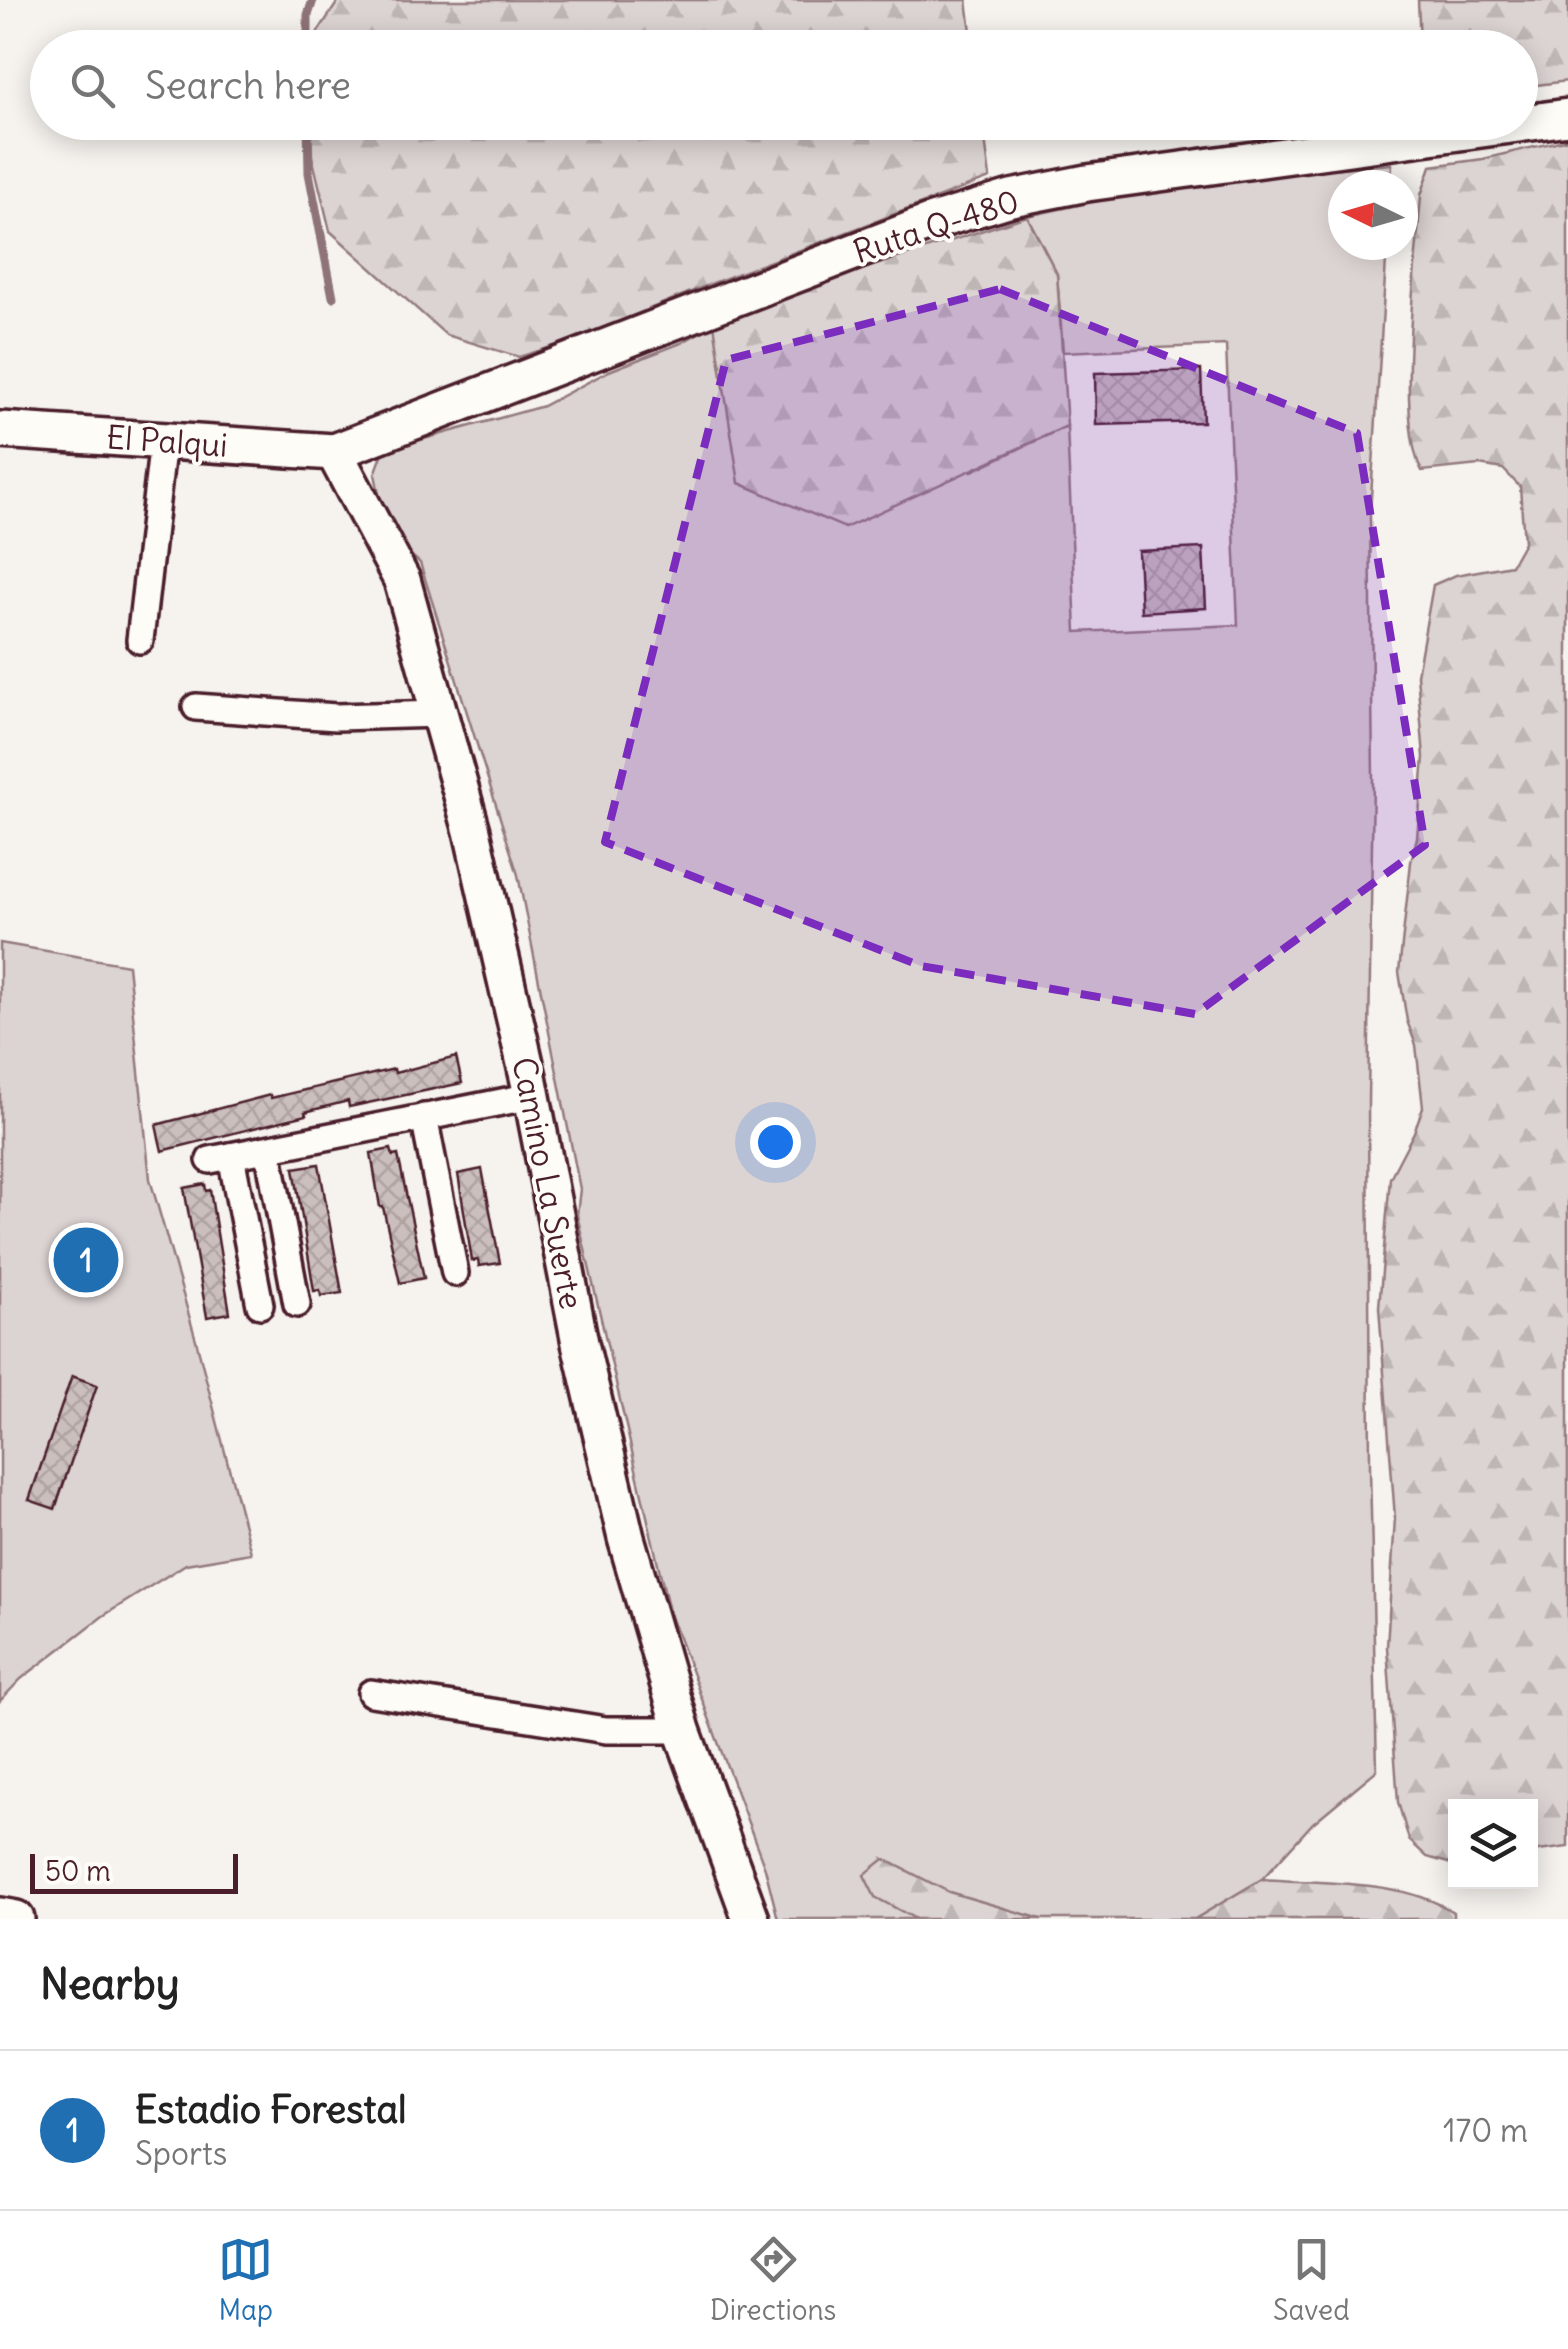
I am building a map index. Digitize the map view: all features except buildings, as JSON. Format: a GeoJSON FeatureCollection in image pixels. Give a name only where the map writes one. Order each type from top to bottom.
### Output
{"type":"FeatureCollection","features":[{"type":"Feature","properties":{"kind":"street","name":"Ruta Q-480"},"geometry":{"type":"LineString","coordinates":[[1538,122],[1568,117]]}},
{"type":"Feature","properties":{"kind":"street","name":"Ruta Q-480"},"geometry":{"type":"LineString","coordinates":[[334,452],[929,223],[1011,198],[1180,168],[1403,140]]}},
{"type":"Feature","properties":{"kind":"street","name":"El Palqui"},"geometry":{"type":"LineString","coordinates":[[0,430],[334,452]]}},
{"type":"Feature","properties":{"kind":"street"},"geometry":{"type":"LineString","coordinates":[[140,640],[163,441]]}},
{"type":"Feature","properties":{"kind":"street","name":"Camino La Suerte"},"geometry":{"type":"LineString","coordinates":[[334,452],[402,580],[472,831],[532,1096],[580,1343],[626,1538],[682,1730],[751,1919]]}},
{"type":"Feature","properties":{"kind":"street"},"geometry":{"type":"LineString","coordinates":[[196,707],[336,717],[440,714]]}},
{"type":"Feature","properties":{"kind":"street"},"geometry":{"type":"LineString","coordinates":[[260,1305],[221,1158],[532,1096]]}},
{"type":"Feature","properties":{"kind":"street"},"geometry":{"type":"LineString","coordinates":[[424,1117],[455,1273]]}},
{"type":"Feature","properties":{"kind":"street"},"geometry":{"type":"LineString","coordinates":[[268,1149],[297,1304]]}},
{"type":"Feature","properties":{"kind":"street"},"geometry":{"type":"LineString","coordinates":[[372,1694],[606,1730],[682,1730]]}},
{"type":"Feature","properties":{"kind":"street"},"geometry":{"type":"LineString","coordinates":[[0,1916],[16,1919]]}},
{"type":"Feature","properties":{"kind":"highlighted area"},"geometry":{"type":"Polygon","coordinates":[[[1000,289],[1357,433],[1425,845],[1195,1014],[921,966],[605,842],[726,360],[1000,289]]]}},
{"type":"Feature","properties":{"kind":"green space"},"geometry":{"type":"Polygon","coordinates":[[[339,0],[967,0],[971,30],[319,30],[339,0]]]}},
{"type":"Feature","properties":{"kind":"green space"},"geometry":{"type":"Polygon","coordinates":[[[1418,0],[1568,0],[1568,81],[1538,85],[1538,30],[1419,30],[1418,0]]]}},
{"type":"Feature","properties":{"kind":"green space"},"geometry":{"type":"Polygon","coordinates":[[[1568,139],[1568,1847],[1538,1851],[1538,1799],[1448,1799],[1448,1863],[1427,1857],[1409,1840],[1398,1802],[1387,1647],[1395,1518],[1379,1307],[1390,1178],[1423,1107],[1416,1045],[1407,1021],[1399,972],[1424,757],[1417,675],[1433,585],[1456,575],[1511,565],[1524,542],[1520,487],[1503,469],[1479,465],[1422,471],[1410,416],[1412,296],[1421,195],[1431,166],[1483,159],[1568,139]]]}},
{"type":"Feature","properties":{"kind":"green space"},"geometry":{"type":"Polygon","coordinates":[[[310,140],[985,140],[990,178],[571,341],[519,357],[446,335],[330,231],[310,140]]]}},
{"type":"Feature","properties":{"kind":"green space"},"geometry":{"type":"Polygon","coordinates":[[[1392,164],[1392,170],[1328,170],[1328,260],[1386,260],[1370,513],[1370,1469],[1377,1770],[1313,1823],[1262,1879],[1195,1919],[1041,1919],[948,1892],[884,1859],[906,1912],[916,1919],[778,1919],[765,1868],[669,1611],[577,1215],[580,1189],[518,875],[420,563],[399,545],[380,499],[375,474],[384,450],[543,406],[609,371],[681,343],[702,331],[713,318],[972,471],[1067,426],[1076,632],[1238,625],[1226,345],[1063,352],[1057,274],[1027,216],[1206,178],[1392,164]]]}},
{"type":"Feature","properties":{"kind":"green space"},"geometry":{"type":"Polygon","coordinates":[[[1027,216],[1057,274],[1067,426],[845,528],[739,483],[713,318],[1027,216]]]}},
{"type":"Feature","properties":{"kind":"green space"},"geometry":{"type":"Polygon","coordinates":[[[0,943],[128,965],[150,1179],[251,1553],[186,1564],[103,1616],[21,1679],[0,1701],[0,943]]]}},
{"type":"Feature","properties":{"kind":"green space"},"geometry":{"type":"Polygon","coordinates":[[[884,1859],[949,1892],[1041,1919],[916,1919],[875,1897],[864,1875],[884,1859]]]}},
{"type":"Feature","properties":{"kind":"green space"},"geometry":{"type":"Polygon","coordinates":[[[1262,1879],[1386,1888],[1433,1901],[1453,1912],[1453,1919],[1195,1919],[1262,1879]]]}},
{"type":"Feature","properties":{"kind":"waterway"},"geometry":{"type":"LineString","coordinates":[[308,30],[313,0]]}},
{"type":"Feature","properties":{"kind":"waterway"},"geometry":{"type":"LineString","coordinates":[[308,140],[309,173],[333,297]]}},
{"type":"Feature","properties":{"kind":"place","name":"Estadio Forestal"},"geometry":{"type":"Point","coordinates":[86,1260]}}]}
